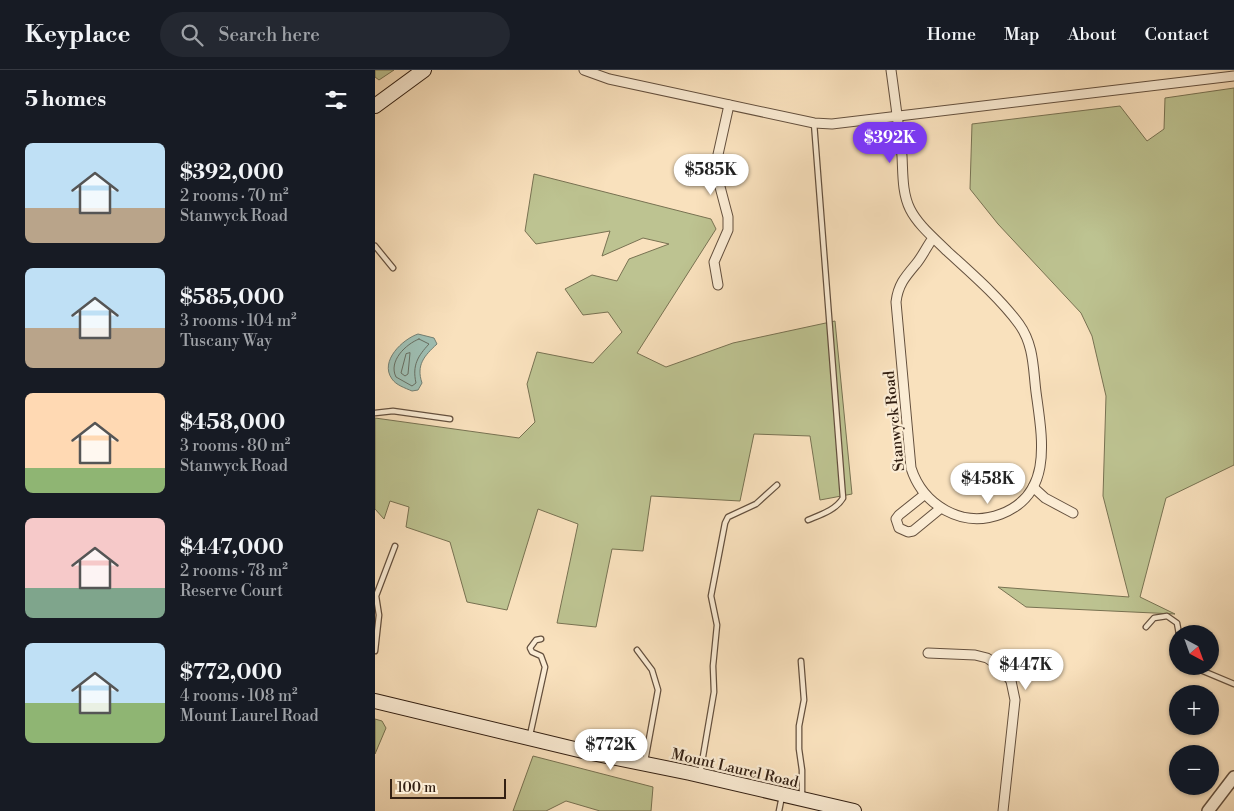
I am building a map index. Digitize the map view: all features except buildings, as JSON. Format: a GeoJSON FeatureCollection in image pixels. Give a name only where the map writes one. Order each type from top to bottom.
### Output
{"type":"FeatureCollection","features":[{"type":"Feature","properties":{"kind":"main road"},"geometry":{"type":"LineString","coordinates":[[375,106],[424,70]]}},
{"type":"Feature","properties":{"kind":"main road","name":"Mount Laurel Road"},"geometry":{"type":"LineString","coordinates":[[375,702],[530,737],[587,752],[699,775],[854,811]]}},
{"type":"Feature","properties":{"kind":"street"},"geometry":{"type":"LineString","coordinates":[[584,70],[609,79],[814,123],[832,124],[1234,76]]}},
{"type":"Feature","properties":{"kind":"street","name":"Stanwyck Road"},"geometry":{"type":"LineString","coordinates":[[891,70],[906,198],[916,219],[1019,324],[1029,342],[1034,363],[1043,454],[1039,474],[1033,487],[1017,506],[989,517],[960,516],[941,508],[924,495],[914,478],[909,457],[896,302],[900,284],[904,277],[916,264],[933,238]]}},
{"type":"Feature","properties":{"kind":"street"},"geometry":{"type":"LineString","coordinates":[[718,285],[714,262],[728,230],[728,217],[716,163],[729,105]]}},
{"type":"Feature","properties":{"kind":"street"},"geometry":{"type":"LineString","coordinates":[[1033,487],[1045,498],[1073,513]]}},
{"type":"Feature","properties":{"kind":"street"},"geometry":{"type":"LineString","coordinates":[[924,495],[899,515],[896,519],[899,528],[908,532],[913,531],[941,508]]}},
{"type":"Feature","properties":{"kind":"street"},"geometry":{"type":"LineString","coordinates":[[928,653],[975,655],[987,658],[1002,668],[1011,681],[1015,700],[1003,811]]}},
{"type":"Feature","properties":{"kind":"street"},"geometry":{"type":"LineString","coordinates":[[1208,811],[1234,777]]}},
{"type":"Feature","properties":{"kind":"lane"},"geometry":{"type":"LineString","coordinates":[[808,520],[840,503],[843,498],[814,123]]}},
{"type":"Feature","properties":{"kind":"lane"},"geometry":{"type":"LineString","coordinates":[[375,246],[393,268]]}},
{"type":"Feature","properties":{"kind":"lane"},"geometry":{"type":"LineString","coordinates":[[375,413],[393,412],[450,419]]}},
{"type":"Feature","properties":{"kind":"lane"},"geometry":{"type":"LineString","coordinates":[[699,775],[714,692],[713,666],[717,626],[711,596],[725,523],[728,517],[756,504],[777,485]]}},
{"type":"Feature","properties":{"kind":"lane"},"geometry":{"type":"LineString","coordinates":[[375,651],[379,615],[376,596],[395,546]]}},
{"type":"Feature","properties":{"kind":"lane"},"geometry":{"type":"LineString","coordinates":[[1146,627],[1154,618],[1167,616],[1177,625]]}},
{"type":"Feature","properties":{"kind":"lane"},"geometry":{"type":"LineString","coordinates":[[530,737],[545,667],[541,656],[532,652],[530,648],[535,640],[541,639]]}},
{"type":"Feature","properties":{"kind":"lane"},"geometry":{"type":"LineString","coordinates":[[637,650],[653,670],[658,690],[644,763]]}},
{"type":"Feature","properties":{"kind":"lane"},"geometry":{"type":"LineString","coordinates":[[801,661],[804,700],[799,726],[802,799]]}},
{"type":"Feature","properties":{"kind":"lane"},"geometry":{"type":"LineString","coordinates":[[1212,675],[1234,684]]}},
{"type":"Feature","properties":{"kind":"lane"},"geometry":{"type":"LineString","coordinates":[[779,811],[783,795]]}},
{"type":"Feature","properties":{"kind":"green space"},"geometry":{"type":"Polygon","coordinates":[[[375,70],[394,70],[379,80],[375,77],[375,70]]]}},
{"type":"Feature","properties":{"kind":"green space"},"geometry":{"type":"Polygon","coordinates":[[[1234,88],[1234,465],[1166,498],[1140,597],[1175,614],[1026,607],[998,587],[1129,597],[1103,496],[1106,396],[1092,336],[1081,313],[998,224],[970,189],[972,124],[1120,106],[1147,141],[1164,129],[1165,98],[1234,88]]]}},
{"type":"Feature","properties":{"kind":"green space"},"geometry":{"type":"Polygon","coordinates":[[[534,174],[711,219],[716,229],[637,353],[666,367],[733,343],[835,321],[852,494],[820,500],[810,436],[754,434],[740,501],[651,496],[643,551],[612,549],[596,627],[557,623],[578,524],[538,509],[507,610],[467,602],[450,542],[406,527],[409,507],[390,501],[384,519],[375,509],[375,418],[519,438],[535,422],[527,384],[537,352],[593,363],[622,332],[608,312],[583,315],[565,289],[592,275],[617,281],[629,259],[669,244],[643,238],[602,256],[610,231],[536,244],[525,231],[534,174]]]}},
{"type":"Feature","properties":{"kind":"green space"},"geometry":{"type":"Polygon","coordinates":[[[375,719],[382,721],[386,728],[375,754],[375,719]]]}},
{"type":"Feature","properties":{"kind":"green space"},"geometry":{"type":"Polygon","coordinates":[[[533,756],[653,787],[651,811],[600,811],[566,801],[546,811],[513,811],[533,756]]]}},
{"type":"Feature","properties":{"kind":"water"},"geometry":{"type":"Polygon","coordinates":[[[418,334],[434,338],[437,344],[422,361],[420,377],[422,383],[418,390],[412,391],[392,379],[388,365],[394,352],[406,341],[418,334]]]}}]}
